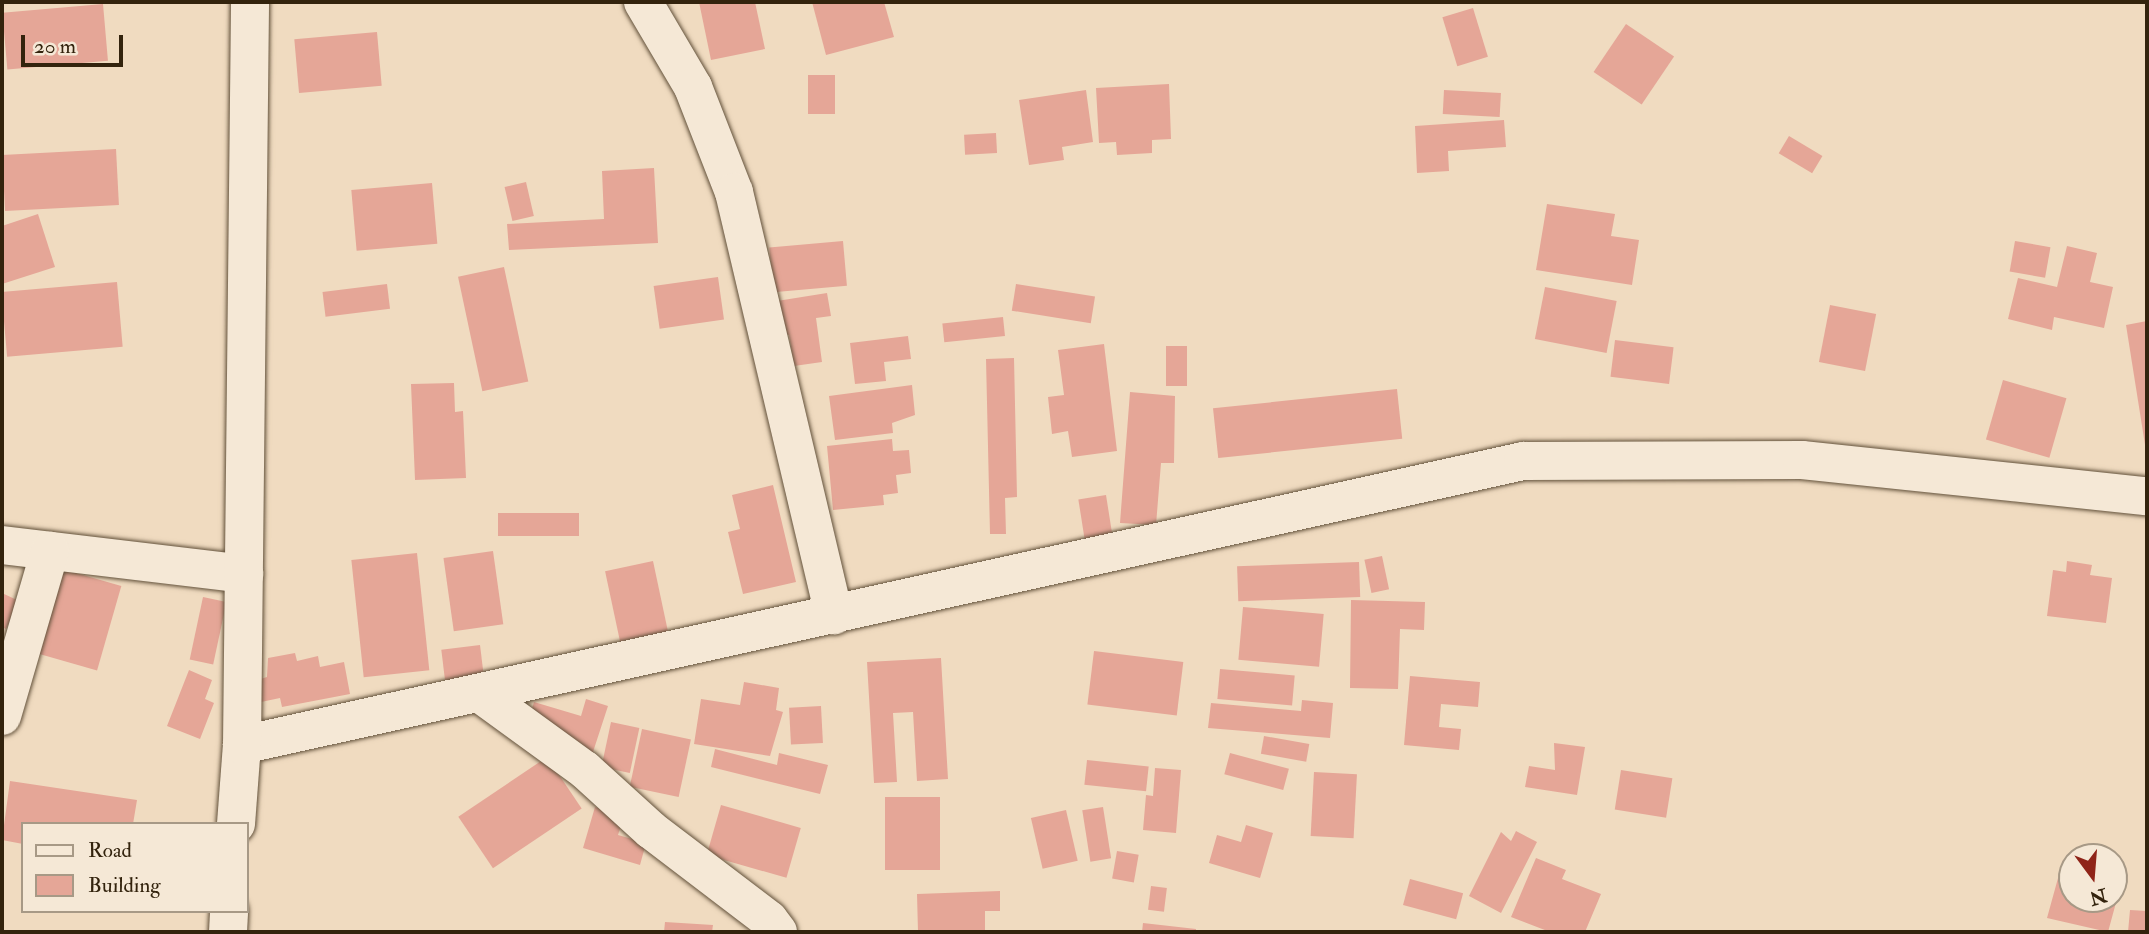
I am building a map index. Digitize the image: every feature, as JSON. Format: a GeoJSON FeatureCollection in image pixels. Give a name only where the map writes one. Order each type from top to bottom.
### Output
{"type":"FeatureCollection","features":[{"type":"Feature","properties":{"kind":"street"},"geometry":{"type":"LineString","coordinates":[[236,822],[242,745],[250,2]]}},
{"type":"Feature","properties":{"kind":"street"},"geometry":{"type":"LineString","coordinates":[[643,2],[693,87],[734,192],[834,615]]}},
{"type":"Feature","properties":{"kind":"street"},"geometry":{"type":"LineString","coordinates":[[242,745],[1523,461],[1802,460],[2147,496]]}},
{"type":"Feature","properties":{"kind":"street"},"geometry":{"type":"LineString","coordinates":[[2,545],[244,574]]}},
{"type":"Feature","properties":{"kind":"street"},"geometry":{"type":"LineString","coordinates":[[2,716],[50,551]]}},
{"type":"Feature","properties":{"kind":"street"},"geometry":{"type":"LineString","coordinates":[[479,693],[585,770],[651,830],[769,920],[778,932]]}},
{"type":"Feature","properties":{"kind":"street"},"geometry":{"type":"LineString","coordinates":[[228,932],[229,913]]}},
{"type":"Feature","properties":{"kind":"building"},"geometry":{"type":"Polygon","coordinates":[[[699,2],[755,2],[765,49],[711,60],[699,2]]]}},
{"type":"Feature","properties":{"kind":"building"},"geometry":{"type":"Polygon","coordinates":[[[812,2],[884,2],[894,37],[826,55],[812,2]]]}},
{"type":"Feature","properties":{"kind":"building"},"geometry":{"type":"Polygon","coordinates":[[[103,4],[108,61],[7,70],[2,13],[103,4]]]}},
{"type":"Feature","properties":{"kind":"building"},"geometry":{"type":"Polygon","coordinates":[[[1473,8],[1488,57],[1457,66],[1442,17],[1473,8]]]}},
{"type":"Feature","properties":{"kind":"building"},"geometry":{"type":"Polygon","coordinates":[[[1626,24],[1674,56],[1642,105],[1594,72],[1626,24]]]}},
{"type":"Feature","properties":{"kind":"building"},"geometry":{"type":"Polygon","coordinates":[[[377,32],[382,86],[299,93],[294,39],[377,32]]]}},
{"type":"Feature","properties":{"kind":"building"},"geometry":{"type":"Polygon","coordinates":[[[808,75],[835,75],[835,114],[808,114],[808,75]]]}},
{"type":"Feature","properties":{"kind":"building"},"geometry":{"type":"Polygon","coordinates":[[[1169,84],[1171,139],[1152,140],[1152,153],[1117,155],[1116,142],[1099,143],[1096,88],[1169,84]]]}},
{"type":"Feature","properties":{"kind":"building"},"geometry":{"type":"Polygon","coordinates":[[[1086,90],[1093,142],[1062,147],[1064,160],[1029,165],[1019,100],[1086,90]]]}},
{"type":"Feature","properties":{"kind":"building"},"geometry":{"type":"Polygon","coordinates":[[[1444,90],[1501,93],[1500,117],[1443,114],[1444,90]]]}},
{"type":"Feature","properties":{"kind":"building"},"geometry":{"type":"Polygon","coordinates":[[[1504,120],[1506,147],[1448,151],[1449,171],[1417,173],[1415,126],[1504,120]]]}},
{"type":"Feature","properties":{"kind":"building"},"geometry":{"type":"Polygon","coordinates":[[[996,133],[997,153],[965,155],[964,135],[996,133]]]}},
{"type":"Feature","properties":{"kind":"building"},"geometry":{"type":"Polygon","coordinates":[[[1789,136],[1822,156],[1812,173],[1779,153],[1789,136]]]}},
{"type":"Feature","properties":{"kind":"building"},"geometry":{"type":"Polygon","coordinates":[[[116,149],[119,205],[5,211],[2,155],[116,149]]]}},
{"type":"Feature","properties":{"kind":"building"},"geometry":{"type":"Polygon","coordinates":[[[654,168],[658,243],[509,250],[507,224],[604,219],[602,171],[654,168]]]}},
{"type":"Feature","properties":{"kind":"building"},"geometry":{"type":"Polygon","coordinates":[[[526,182],[534,216],[512,221],[505,187],[526,182]]]}},
{"type":"Feature","properties":{"kind":"building"},"geometry":{"type":"Polygon","coordinates":[[[432,183],[437,244],[357,251],[351,190],[432,183]]]}},
{"type":"Feature","properties":{"kind":"building"},"geometry":{"type":"Polygon","coordinates":[[[1547,204],[1615,214],[1611,236],[1639,240],[1632,285],[1536,270],[1547,204]]]}},
{"type":"Feature","properties":{"kind":"building"},"geometry":{"type":"Polygon","coordinates":[[[38,214],[55,267],[2,284],[2,226],[38,214]]]}},
{"type":"Feature","properties":{"kind":"building"},"geometry":{"type":"Polygon","coordinates":[[[843,241],[847,286],[773,292],[769,247],[843,241]]]}},
{"type":"Feature","properties":{"kind":"building"},"geometry":{"type":"Polygon","coordinates":[[[2015,241],[2050,247],[2045,278],[2010,272],[2015,241]]]}},
{"type":"Feature","properties":{"kind":"building"},"geometry":{"type":"Polygon","coordinates":[[[2067,246],[2097,253],[2090,282],[2113,287],[2104,328],[2054,317],[2052,330],[2008,319],[2018,278],[2057,287],[2067,246]]]}},
{"type":"Feature","properties":{"kind":"building"},"geometry":{"type":"Polygon","coordinates":[[[504,267],[528,381],[482,391],[458,277],[504,267]]]}},
{"type":"Feature","properties":{"kind":"building"},"geometry":{"type":"Polygon","coordinates":[[[718,277],[724,320],[660,329],[654,286],[718,277]]]}},
{"type":"Feature","properties":{"kind":"building"},"geometry":{"type":"Polygon","coordinates":[[[117,282],[123,347],[7,357],[2,292],[117,282]]]}},
{"type":"Feature","properties":{"kind":"building"},"geometry":{"type":"Polygon","coordinates":[[[387,284],[390,309],[326,317],[322,292],[387,284]]]}},
{"type":"Feature","properties":{"kind":"building"},"geometry":{"type":"Polygon","coordinates":[[[1016,284],[1095,297],[1091,323],[1012,311],[1016,284]]]}},
{"type":"Feature","properties":{"kind":"building"},"geometry":{"type":"Polygon","coordinates":[[[1545,287],[1617,301],[1607,353],[1535,339],[1545,287]]]}},
{"type":"Feature","properties":{"kind":"building"},"geometry":{"type":"Polygon","coordinates":[[[827,293],[831,316],[816,318],[822,362],[794,366],[789,335],[782,336],[777,301],[827,293]]]}},
{"type":"Feature","properties":{"kind":"building"},"geometry":{"type":"Polygon","coordinates":[[[1830,305],[1876,314],[1865,371],[1819,362],[1830,305]]]}},
{"type":"Feature","properties":{"kind":"building"},"geometry":{"type":"Polygon","coordinates":[[[1003,317],[1005,336],[944,342],[942,323],[1003,317]]]}},
{"type":"Feature","properties":{"kind":"building"},"geometry":{"type":"Polygon","coordinates":[[[2147,321],[2147,451],[2146,451],[2126,325],[2147,321]]]}},
{"type":"Feature","properties":{"kind":"building"},"geometry":{"type":"Polygon","coordinates":[[[908,336],[911,359],[884,362],[886,381],[855,384],[850,343],[908,336]]]}},
{"type":"Feature","properties":{"kind":"building"},"geometry":{"type":"Polygon","coordinates":[[[1615,340],[1674,347],[1669,384],[1610,377],[1615,340]]]}},
{"type":"Feature","properties":{"kind":"building"},"geometry":{"type":"Polygon","coordinates":[[[1104,344],[1117,451],[1072,457],[1068,431],[1052,434],[1048,397],[1064,395],[1058,350],[1104,344]]]}},
{"type":"Feature","properties":{"kind":"building"},"geometry":{"type":"Polygon","coordinates":[[[1166,346],[1187,346],[1187,386],[1166,386],[1166,346]]]}},
{"type":"Feature","properties":{"kind":"building"},"geometry":{"type":"Polygon","coordinates":[[[1014,358],[1017,497],[1005,498],[1006,534],[990,534],[986,359],[1014,358]]]}},
{"type":"Feature","properties":{"kind":"building"},"geometry":{"type":"Polygon","coordinates":[[[2003,380],[2066,398],[2049,458],[1986,440],[2003,380]]]}},
{"type":"Feature","properties":{"kind":"building"},"geometry":{"type":"Polygon","coordinates":[[[454,383],[455,412],[463,411],[466,478],[415,480],[411,384],[454,383]]]}},
{"type":"Feature","properties":{"kind":"building"},"geometry":{"type":"Polygon","coordinates":[[[912,385],[915,415],[892,423],[893,433],[835,440],[829,396],[912,385]]]}},
{"type":"Feature","properties":{"kind":"building"},"geometry":{"type":"Polygon","coordinates":[[[1397,389],[1402,439],[1218,458],[1213,408],[1397,389]]]}},
{"type":"Feature","properties":{"kind":"building"},"geometry":{"type":"Polygon","coordinates":[[[1130,392],[1175,396],[1174,463],[1161,463],[1156,525],[1120,523],[1130,392]]]}},
{"type":"Feature","properties":{"kind":"building"},"geometry":{"type":"Polygon","coordinates":[[[892,439],[893,451],[909,450],[911,473],[896,475],[898,493],[883,495],[884,505],[833,510],[827,446],[892,439]]]}},
{"type":"Feature","properties":{"kind":"building"},"geometry":{"type":"Polygon","coordinates":[[[773,485],[796,582],[743,594],[728,532],[740,529],[732,495],[773,485]]]}},
{"type":"Feature","properties":{"kind":"building"},"geometry":{"type":"Polygon","coordinates":[[[1106,495],[1112,535],[1085,539],[1078,499],[1106,495]]]}},
{"type":"Feature","properties":{"kind":"building"},"geometry":{"type":"Polygon","coordinates":[[[498,513],[579,513],[579,536],[498,536],[498,513]]]}},
{"type":"Feature","properties":{"kind":"building"},"geometry":{"type":"Polygon","coordinates":[[[493,551],[503,624],[454,631],[443,558],[493,551]]]}},
{"type":"Feature","properties":{"kind":"building"},"geometry":{"type":"Polygon","coordinates":[[[417,553],[429,670],[364,677],[351,560],[417,553]]]}},
{"type":"Feature","properties":{"kind":"building"},"geometry":{"type":"Polygon","coordinates":[[[1382,556],[1389,589],[1371,593],[1364,560],[1382,556]]]}},
{"type":"Feature","properties":{"kind":"building"},"geometry":{"type":"Polygon","coordinates":[[[653,561],[668,631],[620,642],[605,571],[653,561]]]}},
{"type":"Feature","properties":{"kind":"building"},"geometry":{"type":"Polygon","coordinates":[[[2067,561],[2092,565],[2090,575],[2112,578],[2106,623],[2047,616],[2053,570],[2066,572],[2067,561]]]}},
{"type":"Feature","properties":{"kind":"building"},"geometry":{"type":"Polygon","coordinates":[[[1359,562],[1360,597],[1238,601],[1237,566],[1359,562]]]}},
{"type":"Feature","properties":{"kind":"building"},"geometry":{"type":"Polygon","coordinates":[[[55,567],[121,586],[97,671],[31,652],[55,567]]]}},
{"type":"Feature","properties":{"kind":"building"},"geometry":{"type":"Polygon","coordinates":[[[2,593],[19,601],[6,629],[2,627],[2,593]]]}},
{"type":"Feature","properties":{"kind":"building"},"geometry":{"type":"Polygon","coordinates":[[[203,597],[226,602],[213,665],[190,660],[203,597]]]}},
{"type":"Feature","properties":{"kind":"building"},"geometry":{"type":"Polygon","coordinates":[[[1351,600],[1425,602],[1424,630],[1400,629],[1398,689],[1350,688],[1351,600]]]}},
{"type":"Feature","properties":{"kind":"building"},"geometry":{"type":"Polygon","coordinates":[[[1243,607],[1324,614],[1319,667],[1238,660],[1243,607]]]}},
{"type":"Feature","properties":{"kind":"building"},"geometry":{"type":"Polygon","coordinates":[[[480,645],[484,676],[445,681],[441,650],[480,645]]]}},
{"type":"Feature","properties":{"kind":"building"},"geometry":{"type":"Polygon","coordinates":[[[1094,651],[1183,662],[1177,716],[1087,705],[1094,651]]]}},
{"type":"Feature","properties":{"kind":"building"},"geometry":{"type":"Polygon","coordinates":[[[295,653],[297,661],[318,656],[320,667],[344,662],[350,694],[282,707],[280,698],[261,702],[257,680],[267,677],[268,658],[295,653]]]}},
{"type":"Feature","properties":{"kind":"building"},"geometry":{"type":"Polygon","coordinates":[[[941,658],[948,779],[917,781],[913,712],[893,713],[897,782],[874,783],[867,662],[941,658]]]}},
{"type":"Feature","properties":{"kind":"building"},"geometry":{"type":"Polygon","coordinates":[[[1220,669],[1295,676],[1292,705],[1217,699],[1220,669]]]}},
{"type":"Feature","properties":{"kind":"building"},"geometry":{"type":"Polygon","coordinates":[[[189,670],[212,680],[205,699],[214,703],[200,739],[167,726],[189,670]]]}},
{"type":"Feature","properties":{"kind":"building"},"geometry":{"type":"Polygon","coordinates":[[[1410,676],[1480,682],[1478,707],[1441,704],[1439,727],[1461,729],[1459,750],[1404,745],[1410,676]]]}},
{"type":"Feature","properties":{"kind":"building"},"geometry":{"type":"Polygon","coordinates":[[[744,682],[779,688],[776,710],[783,712],[770,756],[694,744],[701,699],[740,705],[744,682]]]}},
{"type":"Feature","properties":{"kind":"building"},"geometry":{"type":"Polygon","coordinates":[[[586,699],[608,706],[592,755],[529,719],[534,702],[581,716],[586,699]]]}},
{"type":"Feature","properties":{"kind":"building"},"geometry":{"type":"Polygon","coordinates":[[[1302,700],[1333,703],[1330,738],[1208,728],[1211,703],[1301,711],[1302,700]]]}},
{"type":"Feature","properties":{"kind":"building"},"geometry":{"type":"Polygon","coordinates":[[[821,706],[823,743],[791,745],[789,708],[821,706]]]}},
{"type":"Feature","properties":{"kind":"building"},"geometry":{"type":"Polygon","coordinates":[[[611,722],[639,728],[630,773],[601,767],[611,722]]]}},
{"type":"Feature","properties":{"kind":"building"},"geometry":{"type":"Polygon","coordinates":[[[642,729],[691,739],[679,797],[630,787],[642,729]]]}},
{"type":"Feature","properties":{"kind":"building"},"geometry":{"type":"Polygon","coordinates":[[[1264,736],[1309,744],[1306,762],[1261,754],[1264,736]]]}},
{"type":"Feature","properties":{"kind":"building"},"geometry":{"type":"Polygon","coordinates":[[[1554,743],[1585,747],[1577,795],[1525,787],[1529,766],[1555,770],[1554,743]]]}},
{"type":"Feature","properties":{"kind":"building"},"geometry":{"type":"Polygon","coordinates":[[[715,749],[777,765],[779,753],[828,765],[820,794],[711,767],[715,749]]]}},
{"type":"Feature","properties":{"kind":"building"},"geometry":{"type":"Polygon","coordinates":[[[1230,753],[1289,769],[1283,790],[1224,774],[1230,753]]]}},
{"type":"Feature","properties":{"kind":"building"},"geometry":{"type":"Polygon","coordinates":[[[547,757],[582,808],[493,868],[458,817],[547,757]]]}},
{"type":"Feature","properties":{"kind":"building"},"geometry":{"type":"Polygon","coordinates":[[[1087,760],[1149,766],[1146,791],[1084,785],[1087,760]]]}},
{"type":"Feature","properties":{"kind":"building"},"geometry":{"type":"Polygon","coordinates":[[[1155,768],[1181,770],[1176,833],[1143,830],[1146,795],[1153,796],[1155,768]]]}},
{"type":"Feature","properties":{"kind":"building"},"geometry":{"type":"Polygon","coordinates":[[[1621,770],[1672,778],[1666,818],[1615,810],[1621,770]]]}},
{"type":"Feature","properties":{"kind":"building"},"geometry":{"type":"Polygon","coordinates":[[[1314,772],[1357,774],[1354,838],[1311,836],[1314,772]]]}},
{"type":"Feature","properties":{"kind":"building"},"geometry":{"type":"Polygon","coordinates":[[[10,781],[137,800],[133,822],[21,822],[21,844],[2,840],[10,781]]]}},
{"type":"Feature","properties":{"kind":"building"},"geometry":{"type":"Polygon","coordinates":[[[885,797],[940,797],[940,870],[885,870],[885,797]]]}},
{"type":"Feature","properties":{"kind":"building"},"geometry":{"type":"Polygon","coordinates":[[[721,805],[801,828],[786,878],[707,855],[721,805]]]}},
{"type":"Feature","properties":{"kind":"building"},"geometry":{"type":"Polygon","coordinates":[[[595,807],[624,816],[618,835],[646,843],[640,865],[583,848],[595,807]]]}},
{"type":"Feature","properties":{"kind":"building"},"geometry":{"type":"Polygon","coordinates":[[[1103,807],[1111,858],[1090,862],[1082,810],[1103,807]]]}},
{"type":"Feature","properties":{"kind":"building"},"geometry":{"type":"Polygon","coordinates":[[[1066,810],[1078,861],[1043,869],[1031,818],[1066,810]]]}},
{"type":"Feature","properties":{"kind":"building"},"geometry":{"type":"Polygon","coordinates":[[[1246,825],[1273,833],[1260,878],[1209,863],[1217,835],[1241,842],[1246,825]]]}},
{"type":"Feature","properties":{"kind":"building"},"geometry":{"type":"Polygon","coordinates":[[[1516,831],[1537,842],[1501,913],[1469,896],[1501,832],[1511,841],[1516,831]]]}},
{"type":"Feature","properties":{"kind":"building"},"geometry":{"type":"Polygon","coordinates":[[[1117,851],[1139,855],[1134,882],[1112,879],[1117,851]]]}},
{"type":"Feature","properties":{"kind":"building"},"geometry":{"type":"Polygon","coordinates":[[[1536,858],[1566,870],[1562,879],[1601,894],[1585,932],[1550,932],[1511,917],[1536,858]]]}},
{"type":"Feature","properties":{"kind":"building"},"geometry":{"type":"Polygon","coordinates":[[[2058,878],[2058,913],[2113,913],[2108,932],[2047,918],[2058,878]]]}},
{"type":"Feature","properties":{"kind":"building"},"geometry":{"type":"Polygon","coordinates":[[[1410,879],[1463,893],[1456,919],[1403,905],[1410,879]]]}},
{"type":"Feature","properties":{"kind":"building"},"geometry":{"type":"Polygon","coordinates":[[[1151,886],[1167,888],[1164,912],[1148,910],[1151,886]]]}},
{"type":"Feature","properties":{"kind":"building"},"geometry":{"type":"Polygon","coordinates":[[[1000,891],[1000,911],[985,911],[985,932],[918,932],[917,894],[1000,891]]]}},
{"type":"Feature","properties":{"kind":"building"},"geometry":{"type":"Polygon","coordinates":[[[2130,910],[2147,911],[2147,932],[2128,932],[2130,910]]]}},
{"type":"Feature","properties":{"kind":"building"},"geometry":{"type":"Polygon","coordinates":[[[665,922],[713,925],[712,932],[664,932],[665,922]]]}},
{"type":"Feature","properties":{"kind":"building"},"geometry":{"type":"Polygon","coordinates":[[[1143,923],[1196,929],[1196,932],[1142,932],[1143,923]]]}}]}
